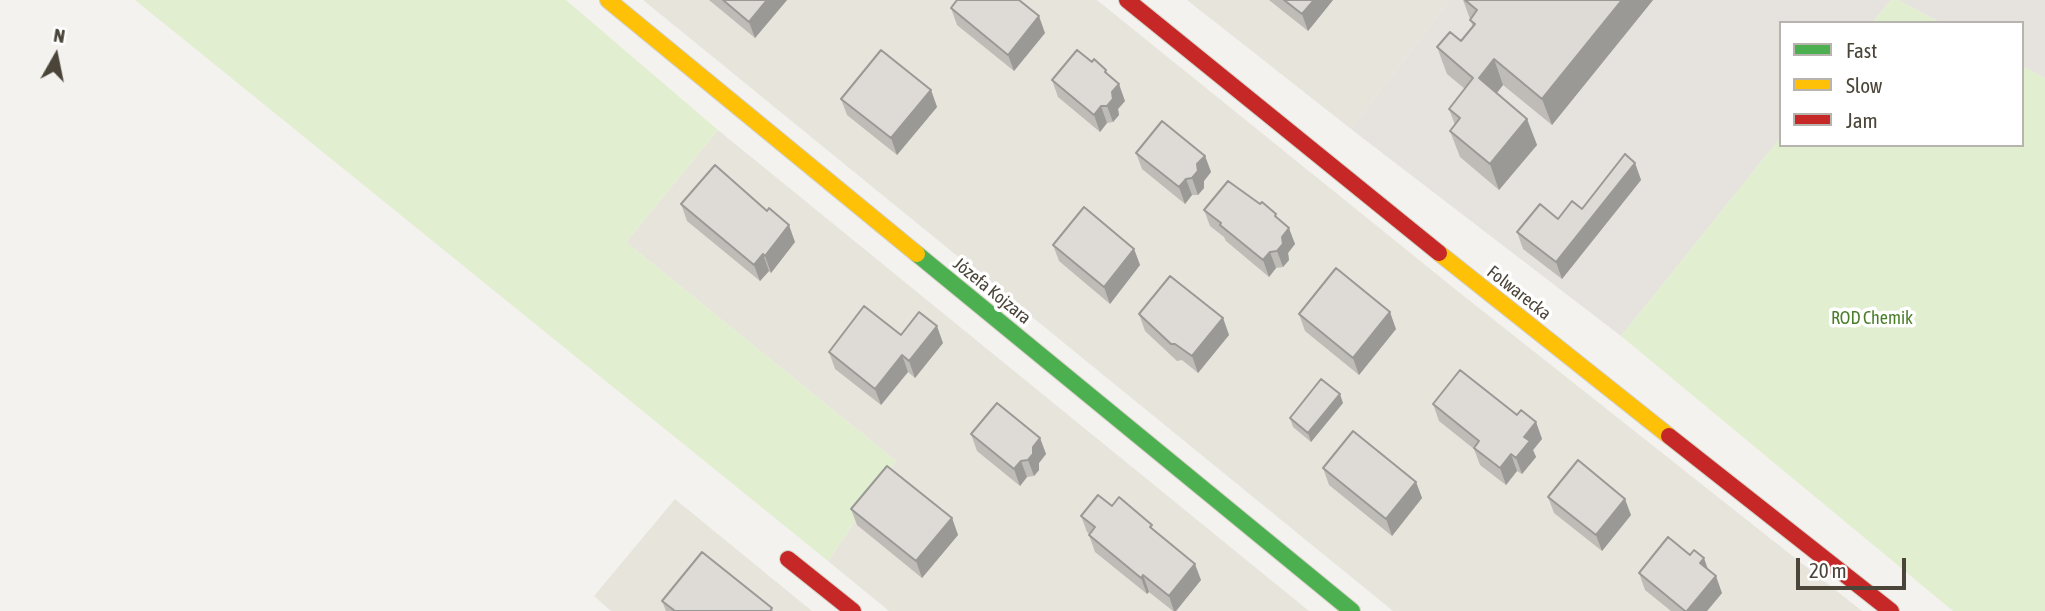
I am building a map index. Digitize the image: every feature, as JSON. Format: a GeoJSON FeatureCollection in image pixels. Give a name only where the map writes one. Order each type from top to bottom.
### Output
{"type":"FeatureCollection","features":[{"type":"Feature","properties":{"kind":"street","name":"Józefa Kojzara"},"geometry":{"type":"LineString","coordinates":[[608,0],[1352,611]]}},
{"type":"Feature","properties":{"kind":"street","name":"Folwarecka"},"geometry":{"type":"LineString","coordinates":[[1127,0],[1489,294],[1891,611]]}},
{"type":"Feature","properties":{"kind":"street"},"geometry":{"type":"LineString","coordinates":[[788,559],[853,611]]}},
{"type":"Feature","properties":{"kind":"shaded area"},"geometry":{"type":"Polygon","coordinates":[[[643,0],[1097,0],[1460,293],[1862,611],[1393,611],[643,0]]]}},
{"type":"Feature","properties":{"kind":"shaded area"},"geometry":{"type":"Polygon","coordinates":[[[1187,0],[1450,0],[1351,129],[1187,0]]]}},
{"type":"Feature","properties":{"kind":"shaded area"},"geometry":{"type":"Polygon","coordinates":[[[1450,0],[1891,0],[1874,21],[1779,21],[1779,139],[1621,336],[1351,129],[1450,0]]]}},
{"type":"Feature","properties":{"kind":"shaded area"},"geometry":{"type":"Polygon","coordinates":[[[1898,0],[2045,0],[2045,78],[2024,67],[2024,21],[1937,21],[1898,0]]]}},
{"type":"Feature","properties":{"kind":"shaded area"},"geometry":{"type":"Polygon","coordinates":[[[718,130],[1309,611],[889,611],[828,561],[896,461],[626,242],[718,130]]]}},
{"type":"Feature","properties":{"kind":"shaded area"},"geometry":{"type":"Polygon","coordinates":[[[675,499],[812,611],[611,611],[594,596],[675,499]]]}},
{"type":"Feature","properties":{"kind":"green space"},"geometry":{"type":"Polygon","coordinates":[[[135,0],[566,0],[718,130],[626,242],[896,461],[828,561],[135,0]]]}},
{"type":"Feature","properties":{"kind":"green space"},"geometry":{"type":"Polygon","coordinates":[[[1891,0],[1898,0],[1937,21],[1874,21],[1891,0]]]}},
{"type":"Feature","properties":{"kind":"green space","name":"ROD Chemik"},"geometry":{"type":"Polygon","coordinates":[[[2024,67],[2045,78],[2045,611],[1953,611],[1621,336],[1779,139],[1779,147],[2024,147],[2024,67]]]}},
{"type":"Feature","properties":{"kind":"building"},"geometry":{"type":"Polygon","coordinates":[[[723,0],[767,0],[749,22],[723,0]]]}},
{"type":"Feature","properties":{"kind":"building"},"geometry":{"type":"Polygon","coordinates":[[[957,0],[1019,0],[1039,16],[1008,55],[951,8],[957,0]]]}},
{"type":"Feature","properties":{"kind":"building"},"geometry":{"type":"Polygon","coordinates":[[[1284,0],[1314,0],[1302,14],[1284,0]]]}},
{"type":"Feature","properties":{"kind":"building"},"geometry":{"type":"Polygon","coordinates":[[[1465,0],[1622,0],[1542,99],[1494,59],[1479,78],[1527,119],[1490,164],[1450,131],[1460,118],[1449,109],[1473,78],[1437,47],[1450,32],[1461,41],[1475,24],[1470,20],[1477,10],[1465,0]]]}},
{"type":"Feature","properties":{"kind":"building"},"geometry":{"type":"Polygon","coordinates":[[[881,50],[931,90],[891,138],[841,99],[881,50]]]}},
{"type":"Feature","properties":{"kind":"building"},"geometry":{"type":"Polygon","coordinates":[[[1077,50],[1092,62],[1094,59],[1119,84],[1112,92],[1113,99],[1107,106],[1101,106],[1094,115],[1052,80],[1077,50]]]}},
{"type":"Feature","properties":{"kind":"building"},"geometry":{"type":"Polygon","coordinates":[[[1162,121],[1205,156],[1197,164],[1198,171],[1179,187],[1136,153],[1162,121]]]}},
{"type":"Feature","properties":{"kind":"building"},"geometry":{"type":"Polygon","coordinates":[[[1625,154],[1635,163],[1556,262],[1517,232],[1540,204],[1558,219],[1572,201],[1582,209],[1625,154]]]}},
{"type":"Feature","properties":{"kind":"building"},"geometry":{"type":"Polygon","coordinates":[[[715,165],[767,211],[769,208],[789,225],[765,256],[763,254],[754,265],[681,204],[715,165]]]}},
{"type":"Feature","properties":{"kind":"building"},"geometry":{"type":"Polygon","coordinates":[[[1228,181],[1260,204],[1262,202],[1289,228],[1282,237],[1283,244],[1263,260],[1204,210],[1228,181]]]}},
{"type":"Feature","properties":{"kind":"building"},"geometry":{"type":"Polygon","coordinates":[[[1084,207],[1134,249],[1104,287],[1053,245],[1084,207]]]}},
{"type":"Feature","properties":{"kind":"building"},"geometry":{"type":"Polygon","coordinates":[[[1336,268],[1390,312],[1353,358],[1299,314],[1336,268]]]}},
{"type":"Feature","properties":{"kind":"building"},"geometry":{"type":"Polygon","coordinates":[[[1170,276],[1223,318],[1192,356],[1171,344],[1139,314],[1170,276]]]}},
{"type":"Feature","properties":{"kind":"building"},"geometry":{"type":"Polygon","coordinates":[[[864,306],[901,335],[919,312],[937,326],[909,361],[902,355],[875,389],[829,352],[864,306]]]}},
{"type":"Feature","properties":{"kind":"building"},"geometry":{"type":"Polygon","coordinates":[[[1460,370],[1517,415],[1521,410],[1536,422],[1524,437],[1530,441],[1516,458],[1511,454],[1500,468],[1474,448],[1479,441],[1433,404],[1460,370]]]}},
{"type":"Feature","properties":{"kind":"building"},"geometry":{"type":"Polygon","coordinates":[[[1321,379],[1340,394],[1308,433],[1290,418],[1321,379]]]}},
{"type":"Feature","properties":{"kind":"building"},"geometry":{"type":"Polygon","coordinates":[[[997,403],[1040,438],[1028,460],[1021,461],[1014,469],[971,434],[997,403]]]}},
{"type":"Feature","properties":{"kind":"building"},"geometry":{"type":"Polygon","coordinates":[[[1353,431],[1416,482],[1386,519],[1323,468],[1353,431]]]}},
{"type":"Feature","properties":{"kind":"building"},"geometry":{"type":"Polygon","coordinates":[[[1578,460],[1625,499],[1596,535],[1548,497],[1578,460]]]}},
{"type":"Feature","properties":{"kind":"building"},"geometry":{"type":"Polygon","coordinates":[[[887,466],[952,518],[916,561],[851,509],[887,466]]]}},
{"type":"Feature","properties":{"kind":"building"},"geometry":{"type":"Polygon","coordinates":[[[1098,495],[1112,506],[1119,497],[1195,564],[1169,596],[1143,575],[1141,578],[1089,535],[1095,527],[1081,516],[1098,495]]]}},
{"type":"Feature","properties":{"kind":"building"},"geometry":{"type":"Polygon","coordinates":[[[1668,537],[1690,555],[1694,550],[1704,558],[1700,563],[1716,576],[1687,611],[1639,573],[1668,537]]]}},
{"type":"Feature","properties":{"kind":"building"},"geometry":{"type":"Polygon","coordinates":[[[702,552],[772,608],[770,611],[675,611],[662,601],[702,552]]]}},
{"type":"Feature","properties":{"kind":"traffic: fast"},"geometry":{"type":"LineString","coordinates":[[917,254],[1352,611]]}},
{"type":"Feature","properties":{"kind":"traffic: slow"},"geometry":{"type":"LineString","coordinates":[[608,0],[917,254]]}},
{"type":"Feature","properties":{"kind":"traffic: slow"},"geometry":{"type":"LineString","coordinates":[[1439,253],[1669,436]]}},
{"type":"Feature","properties":{"kind":"traffic: jam"},"geometry":{"type":"LineString","coordinates":[[1127,0],[1439,253]]}},
{"type":"Feature","properties":{"kind":"traffic: jam"},"geometry":{"type":"LineString","coordinates":[[1669,436],[1891,611]]}},
{"type":"Feature","properties":{"kind":"traffic: jam"},"geometry":{"type":"LineString","coordinates":[[788,559],[853,611]]}}]}
